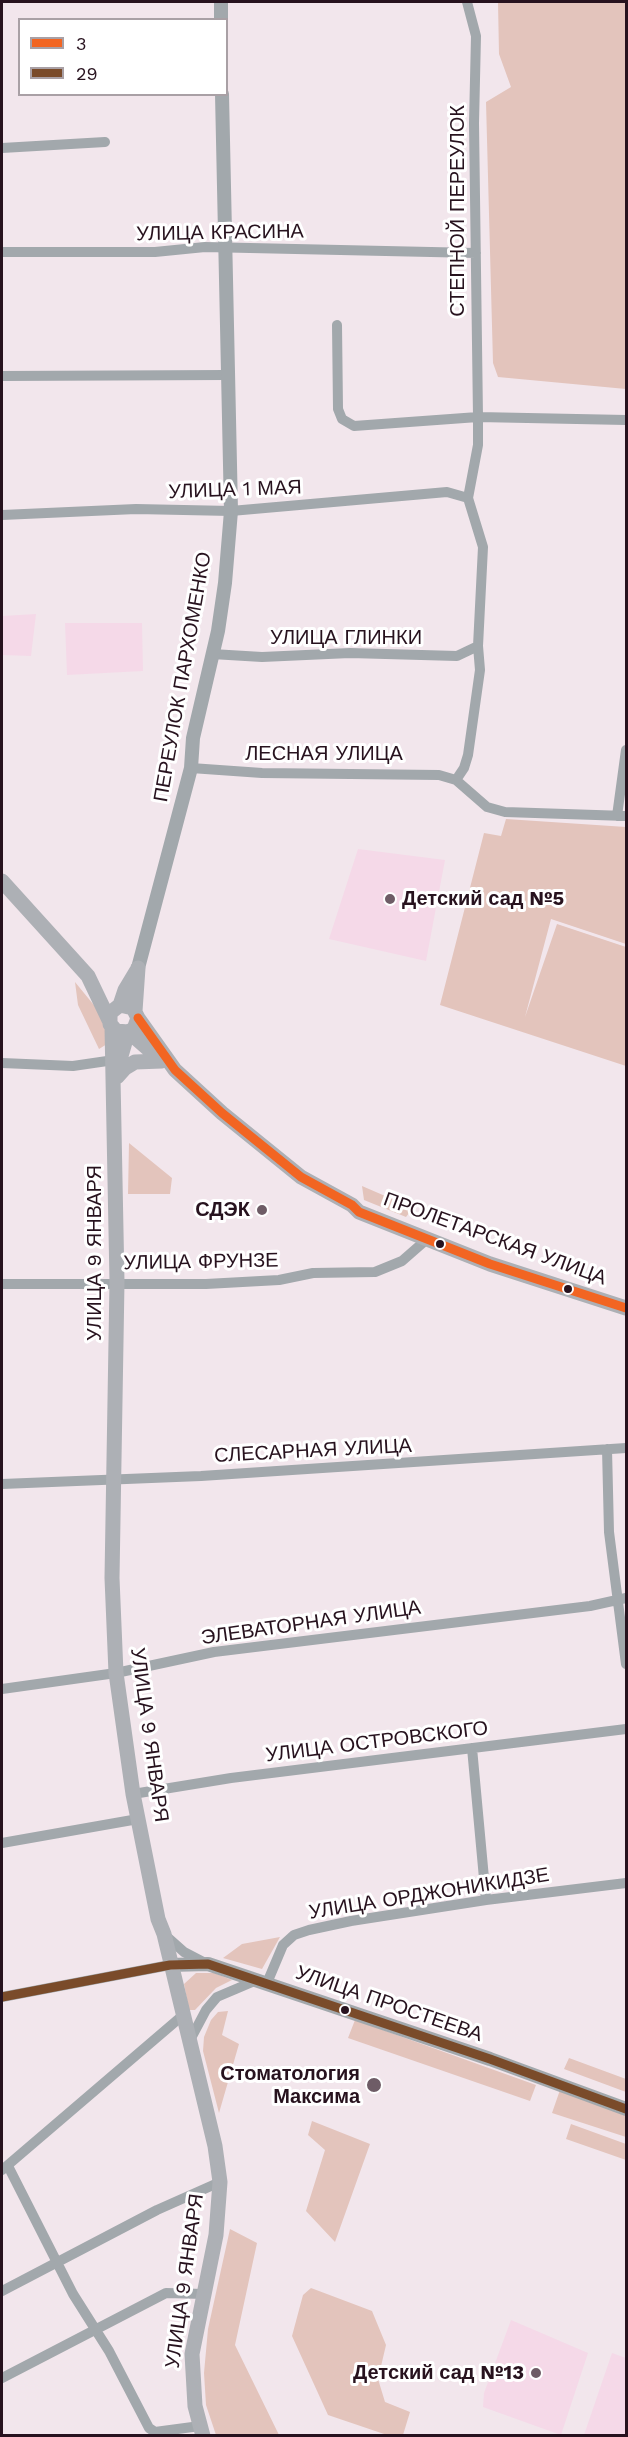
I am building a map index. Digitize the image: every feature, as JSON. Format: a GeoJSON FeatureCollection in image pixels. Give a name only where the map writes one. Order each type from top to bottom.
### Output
{"type":"FeatureCollection","features":[{"type":"Feature","properties":{"kind":"main road"},"geometry":{"type":"LineString","coordinates":[[2,881],[88,976],[112,995],[120,1005]]}},
{"type":"Feature","properties":{"kind":"main road","name":"ПЕРЕУЛОК ПАРХОМЕНКО"},"geometry":{"type":"LineString","coordinates":[[120,1005],[125,990],[138,968]]}},
{"type":"Feature","properties":{"kind":"main road"},"geometry":{"type":"LineString","coordinates":[[116,1083],[128,1032],[137,1024],[138,968]]}},
{"type":"Feature","properties":{"kind":"main road"},"geometry":{"type":"LineString","coordinates":[[88,976],[110,1024],[116,1031],[128,1032],[145,1049],[175,1070]]}},
{"type":"Feature","properties":{"kind":"main road"},"geometry":{"type":"LineString","coordinates":[[110,1024],[114,1008],[120,1005],[129,1005],[137,1015]]}},
{"type":"Feature","properties":{"kind":"main road","name":"ПРОЛЕТАРСКАЯ УЛИЦА"},"geometry":{"type":"LineString","coordinates":[[137,1015],[175,1070],[255,1142],[302,1177],[352,1205],[359,1212],[426,1240],[529,1278],[627,1308]]}},
{"type":"Feature","properties":{"kind":"main road","name":"УЛИЦА 9 ЯНВАРЯ"},"geometry":{"type":"LineString","coordinates":[[110,1024],[116,1083],[116,1478],[112,1578],[116,1673],[133,1794],[158,1918],[164,1934],[214,2146],[220,2182],[216,2235],[192,2354],[192,2378],[202,2431]]}},
{"type":"Feature","properties":{"kind":"main road"},"geometry":{"type":"LineString","coordinates":[[116,1083],[125,1068],[135,1062],[162,1061]]}},
{"type":"Feature","properties":{"kind":"street"},"geometry":{"type":"LineString","coordinates":[[221,2],[221,18]]}},
{"type":"Feature","properties":{"kind":"street","name":"СТЕПНОЙ ПЕРЕУЛОК"},"geometry":{"type":"LineString","coordinates":[[456,780],[468,756],[480,670],[478,646],[483,547],[468,498],[477,445],[478,417],[476,36],[468,3]]}},
{"type":"Feature","properties":{"kind":"street","name":"ПЕРЕУЛОК ПАРХОМЕНКО"},"geometry":{"type":"LineString","coordinates":[[138,968],[191,768],[193,738],[225,583],[231,511],[226,375],[222,96]]}},
{"type":"Feature","properties":{"kind":"street"},"geometry":{"type":"LineString","coordinates":[[2,148],[105,142]]}},
{"type":"Feature","properties":{"kind":"street","name":"УЛИЦА КРАСИНА"},"geometry":{"type":"LineString","coordinates":[[2,252],[155,252],[224,248],[476,254]]}},
{"type":"Feature","properties":{"kind":"street"},"geometry":{"type":"LineString","coordinates":[[337,325],[338,409],[342,419],[354,426],[478,417],[627,420]]}},
{"type":"Feature","properties":{"kind":"street"},"geometry":{"type":"LineString","coordinates":[[2,376],[226,375]]}},
{"type":"Feature","properties":{"kind":"street","name":"УЛИЦА 1 МАЯ"},"geometry":{"type":"LineString","coordinates":[[2,516],[136,509],[231,511],[447,492],[468,498]]}},
{"type":"Feature","properties":{"kind":"street","name":"УЛИЦА ГЛИНКИ"},"geometry":{"type":"LineString","coordinates":[[212,654],[262,657],[350,653],[457,656],[478,646]]}},
{"type":"Feature","properties":{"kind":"street"},"geometry":{"type":"LineString","coordinates":[[456,780],[487,807],[505,812],[622,816],[627,750]]}},
{"type":"Feature","properties":{"kind":"street","name":"ЛЕСНАЯ УЛИЦА"},"geometry":{"type":"LineString","coordinates":[[191,768],[262,773],[411,772],[439,775],[456,780]]}},
{"type":"Feature","properties":{"kind":"street"},"geometry":{"type":"LineString","coordinates":[[2,1063],[73,1066],[114,1060]]}},
{"type":"Feature","properties":{"kind":"street","name":"УЛИЦА ФРУНЗЕ"},"geometry":{"type":"LineString","coordinates":[[2,1284],[117,1282],[206,1284],[279,1280],[313,1273],[375,1272],[402,1261],[426,1240]]}},
{"type":"Feature","properties":{"kind":"street","name":"СЛЕСАРНАЯ УЛИЦА"},"geometry":{"type":"LineString","coordinates":[[2,1484],[212,1475],[627,1448]]}},
{"type":"Feature","properties":{"kind":"street"},"geometry":{"type":"LineString","coordinates":[[607,1449],[606,1496],[622,1598],[627,1664]]}},
{"type":"Feature","properties":{"kind":"street","name":"ЭЛЕВАТОРНАЯ УЛИЦА"},"geometry":{"type":"LineString","coordinates":[[2,1689],[116,1673],[214,1652],[590,1606],[622,1598]]}},
{"type":"Feature","properties":{"kind":"street","name":"УЛИЦА ОСТРОВСКОГО"},"geometry":{"type":"LineString","coordinates":[[133,1794],[231,1778],[627,1730]]}},
{"type":"Feature","properties":{"kind":"street"},"geometry":{"type":"LineString","coordinates":[[472,1748],[486,1900]]}},
{"type":"Feature","properties":{"kind":"street"},"geometry":{"type":"LineString","coordinates":[[2,1843],[138,1819]]}},
{"type":"Feature","properties":{"kind":"street","name":"УЛИЦА ОРДЖОНИКИДЗЕ"},"geometry":{"type":"LineString","coordinates":[[262,1981],[282,1945],[294,1935],[351,1921],[486,1900],[627,1883]]}},
{"type":"Feature","properties":{"kind":"street"},"geometry":{"type":"LineString","coordinates":[[164,1934],[184,1952],[207,1964]]}},
{"type":"Feature","properties":{"kind":"street","name":"УЛИЦА ПРОСТЕЕВА"},"geometry":{"type":"LineString","coordinates":[[170,1965],[207,1964],[262,1981],[369,2020],[490,2059],[627,2109]]}},
{"type":"Feature","properties":{"kind":"street"},"geometry":{"type":"LineString","coordinates":[[2,1997],[170,1965]]}},
{"type":"Feature","properties":{"kind":"street"},"geometry":{"type":"LineString","coordinates":[[189,2042],[206,2010],[218,1997],[262,1981]]}},
{"type":"Feature","properties":{"kind":"street"},"geometry":{"type":"LineString","coordinates":[[182,2016],[5,2168],[149,2428],[155,2432],[202,2431]]}},
{"type":"Feature","properties":{"kind":"street"},"geometry":{"type":"LineString","coordinates":[[2,2291],[174,2201],[220,2182]]}},
{"type":"Feature","properties":{"kind":"street"},"geometry":{"type":"LineString","coordinates":[[2,2378],[166,2293],[204,2294]]}},
{"type":"Feature","properties":{"kind":"shaded area"},"geometry":{"type":"Polygon","coordinates":[[[498,2],[626,2],[626,389],[498,377],[493,363],[486,102],[511,87],[499,54],[498,2]]]}},
{"type":"Feature","properties":{"kind":"shaded area"},"geometry":{"type":"Polygon","coordinates":[[[36,614],[31,656],[2,655],[2,616],[36,614]]]}},
{"type":"Feature","properties":{"kind":"shaded area"},"geometry":{"type":"Polygon","coordinates":[[[65,623],[142,623],[143,671],[67,675],[65,623]]]}},
{"type":"Feature","properties":{"kind":"shaded area"},"geometry":{"type":"Polygon","coordinates":[[[506,819],[626,827],[626,944],[551,919],[525,1017],[557,924],[626,947],[626,1066],[440,1005],[484,833],[501,836],[506,819]]]}},
{"type":"Feature","properties":{"kind":"shaded area","name":"Детский сад №5"},"geometry":{"type":"Polygon","coordinates":[[[358,849],[445,860],[426,961],[329,939],[358,849]]]}},
{"type":"Feature","properties":{"kind":"shaded area"},"geometry":{"type":"Polygon","coordinates":[[[75,982],[102,1015],[109,1032],[107,1044],[99,1049],[78,1005],[75,982]]]}},
{"type":"Feature","properties":{"kind":"shaded area"},"geometry":{"type":"Polygon","coordinates":[[[129,1143],[172,1178],[170,1194],[128,1194],[129,1143]]]}},
{"type":"Feature","properties":{"kind":"shaded area"},"geometry":{"type":"Polygon","coordinates":[[[362,1186],[413,1208],[406,1217],[364,1200],[362,1186]]]}},
{"type":"Feature","properties":{"kind":"shaded area"},"geometry":{"type":"Polygon","coordinates":[[[280,1937],[262,1969],[223,1958],[242,1944],[280,1937]]]}},
{"type":"Feature","properties":{"kind":"shaded area"},"geometry":{"type":"Polygon","coordinates":[[[196,1973],[214,1973],[232,1980],[216,1988],[195,2010],[189,2010],[184,1984],[196,1973]]]}},
{"type":"Feature","properties":{"kind":"shaded area"},"geometry":{"type":"Polygon","coordinates":[[[228,2011],[222,2035],[239,2044],[219,2113],[203,2051],[204,2037],[211,2020],[218,2012],[228,2011]]]}},
{"type":"Feature","properties":{"kind":"shaded area"},"geometry":{"type":"Polygon","coordinates":[[[355,2020],[536,2085],[530,2101],[348,2038],[355,2020]]]}},
{"type":"Feature","properties":{"kind":"shaded area"},"geometry":{"type":"Polygon","coordinates":[[[569,2058],[626,2079],[626,2092],[564,2069],[569,2058]]]}},
{"type":"Feature","properties":{"kind":"shaded area"},"geometry":{"type":"Polygon","coordinates":[[[560,2090],[626,2112],[626,2137],[552,2113],[560,2090]]]}},
{"type":"Feature","properties":{"kind":"shaded area"},"geometry":{"type":"Polygon","coordinates":[[[312,2121],[370,2144],[335,2242],[306,2211],[325,2150],[308,2135],[312,2121]]]}},
{"type":"Feature","properties":{"kind":"shaded area"},"geometry":{"type":"Polygon","coordinates":[[[571,2124],[626,2144],[626,2160],[566,2139],[571,2124]]]}},
{"type":"Feature","properties":{"kind":"shaded area"},"geometry":{"type":"Polygon","coordinates":[[[230,2229],[257,2243],[235,2345],[279,2435],[216,2435],[206,2405],[204,2373],[208,2329],[230,2229]]]}},
{"type":"Feature","properties":{"kind":"shaded area"},"geometry":{"type":"Polygon","coordinates":[[[311,2288],[372,2311],[386,2345],[378,2379],[385,2402],[410,2412],[403,2435],[387,2435],[328,2415],[292,2336],[303,2295],[311,2288]]]}},
{"type":"Feature","properties":{"kind":"shaded area","name":"Детский сад №13"},"geometry":{"type":"Polygon","coordinates":[[[511,2320],[588,2353],[561,2435],[483,2407],[484,2393],[511,2320]]]}},
{"type":"Feature","properties":{"kind":"shaded area"},"geometry":{"type":"Polygon","coordinates":[[[612,2353],[626,2358],[626,2435],[584,2435],[612,2353]]]}},
{"type":"Feature","properties":{"kind":"transit line","name":"3"},"geometry":{"type":"LineString","coordinates":[[138,1018],[175,1070],[222,1113],[301,1177],[352,1205],[359,1212],[490,1264],[626,1308]]}},
{"type":"Feature","properties":{"kind":"transit line","name":"29"},"geometry":{"type":"LineString","coordinates":[[2,1997],[170,1965],[208,1964],[490,2059],[626,2109]]}},
{"type":"Feature","properties":{"kind":"place","name":"Детский сад №5"},"geometry":{"type":"Point","coordinates":[390,899]}},
{"type":"Feature","properties":{"kind":"place","name":"СДЭК"},"geometry":{"type":"Point","coordinates":[262,1210]}},
{"type":"Feature","properties":{"kind":"place","name":"Стоматология Максима"},"geometry":{"type":"Point","coordinates":[374,2085]}},
{"type":"Feature","properties":{"kind":"place","name":"Детский сад №13"},"geometry":{"type":"Point","coordinates":[536,2373]}}]}
